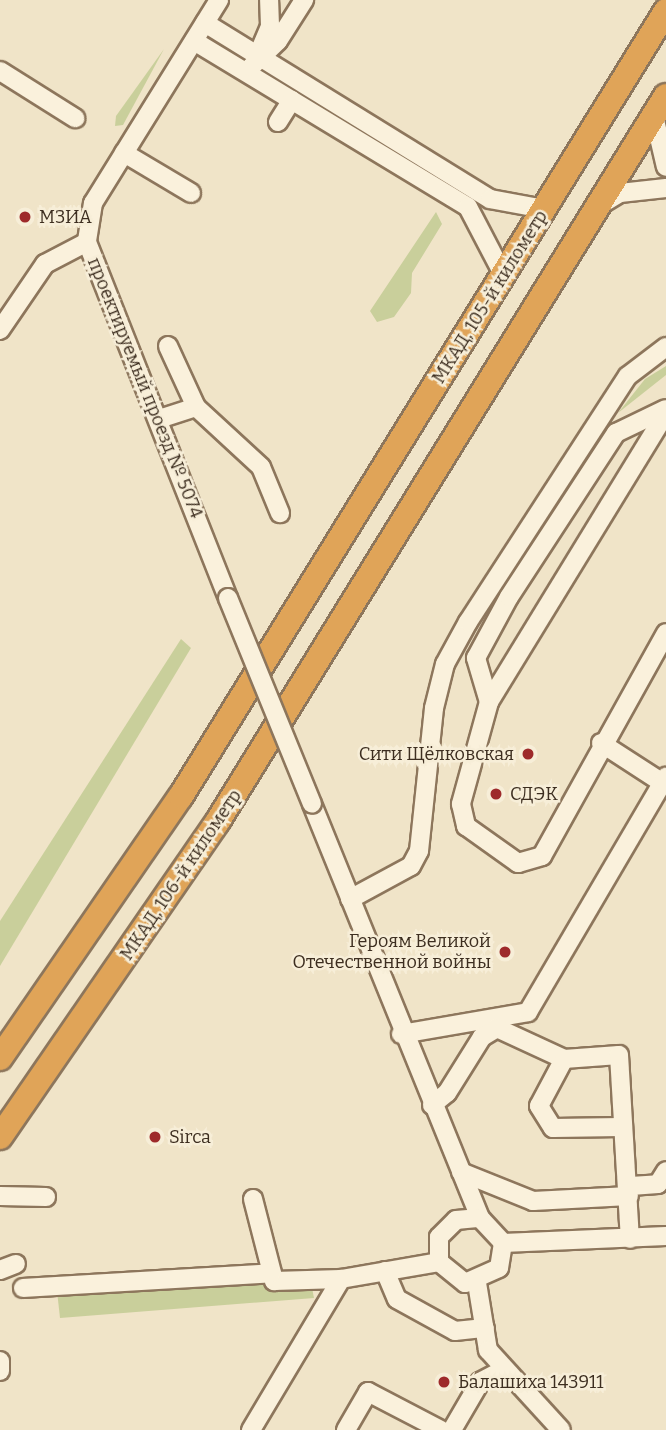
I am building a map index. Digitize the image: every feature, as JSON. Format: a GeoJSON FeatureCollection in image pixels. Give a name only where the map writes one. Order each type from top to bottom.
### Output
{"type":"FeatureCollection","features":[{"type":"Feature","properties":{"kind":"highway","name":"МКАД, 105-й километр"},"geometry":{"type":"LineString","coordinates":[[0,1058],[181,796],[666,11]]}},
{"type":"Feature","properties":{"kind":"highway"},"geometry":{"type":"LineString","coordinates":[[600,205],[660,106]]}},
{"type":"Feature","properties":{"kind":"highway","name":"МКАД, 106-й километр"},"geometry":{"type":"LineString","coordinates":[[0,1137],[218,821],[600,205]]}},
{"type":"Feature","properties":{"kind":"street","name":"проектируемый проезд № 5074"},"geometry":{"type":"LineString","coordinates":[[219,0],[93,203],[87,242],[313,804],[401,1034],[480,1218]]}},
{"type":"Feature","properties":{"kind":"street"},"geometry":{"type":"LineString","coordinates":[[252,65],[270,26],[268,0]]}},
{"type":"Feature","properties":{"kind":"street"},"geometry":{"type":"LineString","coordinates":[[252,65],[278,41],[304,0]]}},
{"type":"Feature","properties":{"kind":"street"},"geometry":{"type":"LineString","coordinates":[[205,23],[292,100],[468,207],[503,274]]}},
{"type":"Feature","properties":{"kind":"street"},"geometry":{"type":"LineString","coordinates":[[194,41],[252,65],[490,199],[544,209]]}},
{"type":"Feature","properties":{"kind":"street"},"geometry":{"type":"LineString","coordinates":[[0,71],[75,118]]}},
{"type":"Feature","properties":{"kind":"street"},"geometry":{"type":"LineString","coordinates":[[278,122],[292,100]]}},
{"type":"Feature","properties":{"kind":"street"},"geometry":{"type":"LineString","coordinates":[[660,106],[666,167]]}},
{"type":"Feature","properties":{"kind":"street"},"geometry":{"type":"LineString","coordinates":[[124,153],[191,193]]}},
{"type":"Feature","properties":{"kind":"street"},"geometry":{"type":"LineString","coordinates":[[600,205],[620,193],[666,188]]}},
{"type":"Feature","properties":{"kind":"street"},"geometry":{"type":"LineString","coordinates":[[0,330],[46,264],[87,242]]}},
{"type":"Feature","properties":{"kind":"street"},"geometry":{"type":"LineString","coordinates":[[168,346],[196,407],[261,467],[280,513]]}},
{"type":"Feature","properties":{"kind":"street"},"geometry":{"type":"LineString","coordinates":[[350,900],[411,866],[419,851],[445,664],[588,433],[628,376],[666,347]]}},
{"type":"Feature","properties":{"kind":"street"},"geometry":{"type":"LineString","coordinates":[[159,419],[196,407]]}},
{"type":"Feature","properties":{"kind":"street"},"geometry":{"type":"LineString","coordinates":[[489,702],[476,658],[609,447],[629,422],[666,411]]}},
{"type":"Feature","properties":{"kind":"street"},"geometry":{"type":"LineString","coordinates":[[666,411],[489,702],[461,804],[463,818],[489,847],[518,863],[542,856],[554,839],[601,743],[666,633]]}},
{"type":"Feature","properties":{"kind":"street"},"geometry":{"type":"LineString","coordinates":[[588,433],[609,447]]}},
{"type":"Feature","properties":{"kind":"street"},"geometry":{"type":"LineString","coordinates":[[401,1034],[528,1013],[665,782],[601,743]]}},
{"type":"Feature","properties":{"kind":"street"},"geometry":{"type":"LineString","coordinates":[[432,1105],[447,1093],[482,1037],[497,1028],[564,1059],[619,1055],[621,1127],[630,1191],[630,1238]]}},
{"type":"Feature","properties":{"kind":"street"},"geometry":{"type":"LineString","coordinates":[[564,1059],[540,1106],[553,1128],[621,1127]]}},
{"type":"Feature","properties":{"kind":"street"},"geometry":{"type":"LineString","coordinates":[[461,1172],[533,1201],[630,1191],[658,1184],[666,1171]]}},
{"type":"Feature","properties":{"kind":"street"},"geometry":{"type":"LineString","coordinates":[[0,1196],[46,1197]]}},
{"type":"Feature","properties":{"kind":"street"},"geometry":{"type":"LineString","coordinates":[[253,1199],[274,1281],[341,1279],[439,1262]]}},
{"type":"Feature","properties":{"kind":"street"},"geometry":{"type":"LineString","coordinates":[[439,1262],[446,1227],[480,1218],[503,1242],[666,1236]]}},
{"type":"Feature","properties":{"kind":"street"},"geometry":{"type":"LineString","coordinates":[[439,1262],[454,1279],[477,1283],[499,1268],[503,1242]]}},
{"type":"Feature","properties":{"kind":"street"},"geometry":{"type":"LineString","coordinates":[[385,1271],[397,1298],[455,1331],[485,1328]]}},
{"type":"Feature","properties":{"kind":"street"},"geometry":{"type":"LineString","coordinates":[[23,1288],[272,1273]]}},
{"type":"Feature","properties":{"kind":"street"},"geometry":{"type":"LineString","coordinates":[[251,1430],[341,1279]]}},
{"type":"Feature","properties":{"kind":"street"},"geometry":{"type":"LineString","coordinates":[[477,1283],[488,1350],[561,1430]]}},
{"type":"Feature","properties":{"kind":"street"},"geometry":{"type":"LineString","coordinates":[[0,1361],[0,1371]]}},
{"type":"Feature","properties":{"kind":"street"},"geometry":{"type":"LineString","coordinates":[[452,1430],[480,1382],[504,1369]]}},
{"type":"Feature","properties":{"kind":"street"},"geometry":{"type":"LineString","coordinates":[[346,1430],[368,1392],[441,1430]]}},
{"type":"Feature","properties":{"kind":"green space"},"geometry":{"type":"Polygon","coordinates":[[[164,49],[123,125],[115,126],[116,116],[164,49]]]}},
{"type":"Feature","properties":{"kind":"green space"},"geometry":{"type":"Polygon","coordinates":[[[436,212],[442,224],[412,273],[411,293],[394,317],[377,322],[370,311],[436,212]]]}},
{"type":"Feature","properties":{"kind":"green space"},"geometry":{"type":"Polygon","coordinates":[[[666,366],[666,375],[618,413],[645,379],[666,366]]]}},
{"type":"Feature","properties":{"kind":"green space"},"geometry":{"type":"Polygon","coordinates":[[[181,639],[191,648],[0,966],[0,921],[181,639]]]}},
{"type":"Feature","properties":{"kind":"green space"},"geometry":{"type":"Polygon","coordinates":[[[268,1277],[311,1283],[314,1298],[60,1318],[57,1291],[268,1277]]]}},
{"type":"Feature","properties":{"kind":"place","name":"МЗИА"},"geometry":{"type":"Point","coordinates":[25,217]}},
{"type":"Feature","properties":{"kind":"place","name":"Сити Щёлковская"},"geometry":{"type":"Point","coordinates":[528,754]}},
{"type":"Feature","properties":{"kind":"place","name":"СДЭК"},"geometry":{"type":"Point","coordinates":[496,794]}},
{"type":"Feature","properties":{"kind":"place","name":"Героям Великой Отечественной войны"},"geometry":{"type":"Point","coordinates":[505,952]}},
{"type":"Feature","properties":{"kind":"place","name":"Sirca"},"geometry":{"type":"Point","coordinates":[155,1137]}},
{"type":"Feature","properties":{"kind":"place","name":"Балашиха 143911"},"geometry":{"type":"Point","coordinates":[444,1382]}}]}
